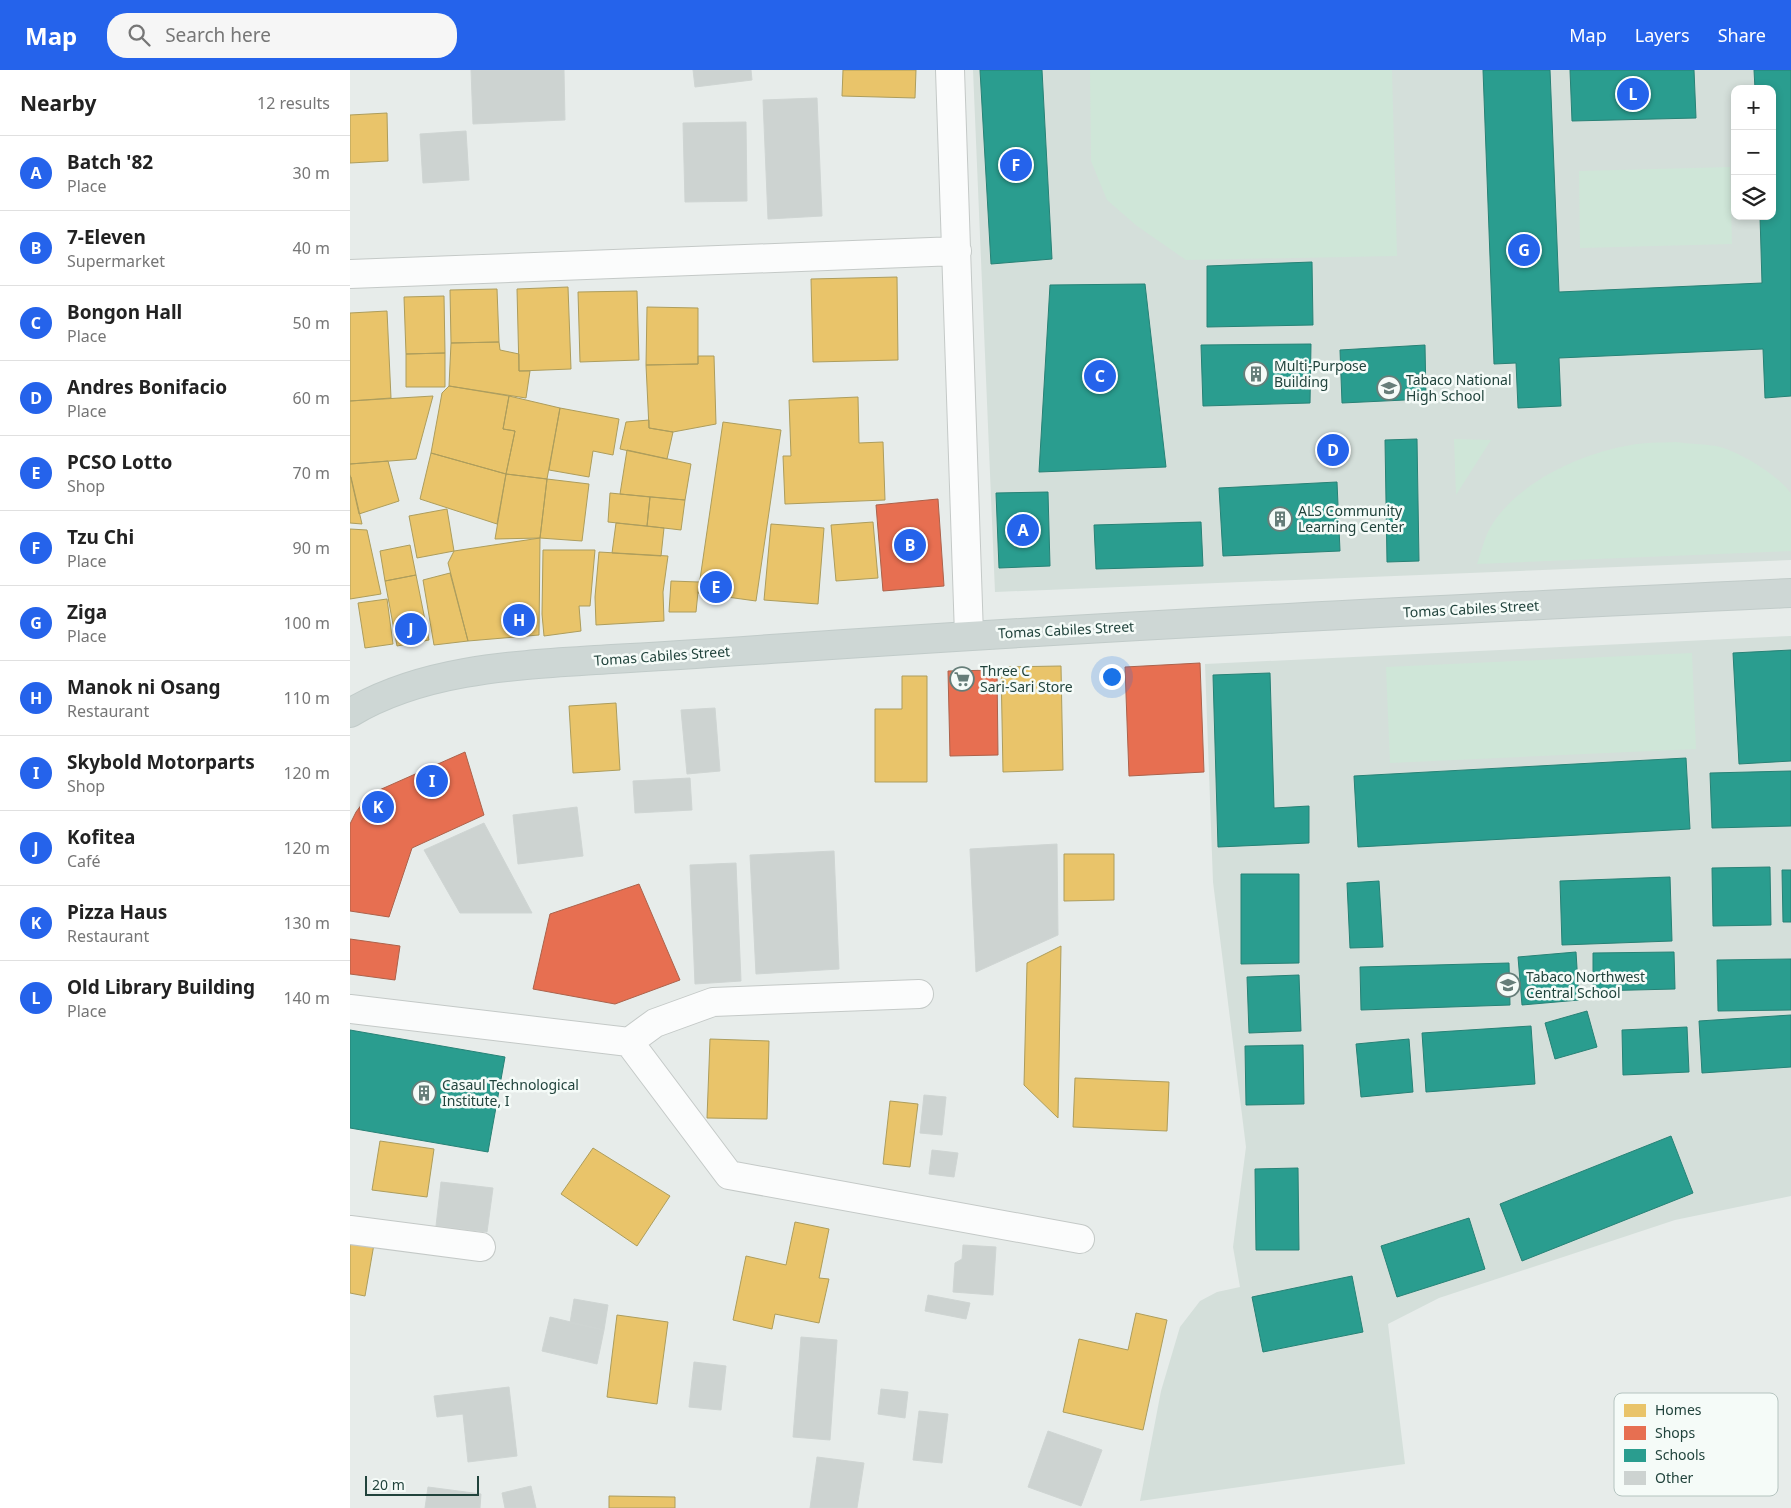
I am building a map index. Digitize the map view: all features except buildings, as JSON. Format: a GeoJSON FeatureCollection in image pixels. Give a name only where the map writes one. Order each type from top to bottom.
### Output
{"type":"FeatureCollection","features":[{"type":"Feature","properties":{"kind":"main road","name":"Tomas Cabiles Street"},"geometry":{"type":"LineString","coordinates":[[350,712],[371,700],[404,686],[470,673],[555,663],[969,636],[1791,593]]}},
{"type":"Feature","properties":{"kind":"street"},"geometry":{"type":"LineString","coordinates":[[950,70],[969,636]]}},
{"type":"Feature","properties":{"kind":"street"},"geometry":{"type":"LineString","coordinates":[[350,274],[957,251]]}},
{"type":"Feature","properties":{"kind":"street"},"geometry":{"type":"LineString","coordinates":[[350,1009],[629,1042],[655,1023],[713,1002],[919,994]]}},
{"type":"Feature","properties":{"kind":"street"},"geometry":{"type":"LineString","coordinates":[[629,1042],[730,1175],[1080,1238]]}},
{"type":"Feature","properties":{"kind":"street"},"geometry":{"type":"LineString","coordinates":[[350,1230],[482,1247]]}},
{"type":"Feature","properties":{"kind":"shaded area","name":"Tabaco National High School"},"geometry":{"type":"Polygon","coordinates":[[[973,70],[1791,70],[1791,560],[995,592],[973,70]]]}},
{"type":"Feature","properties":{"kind":"shaded area","name":"Tabaco Northwest Central School"},"geometry":{"type":"Polygon","coordinates":[[[1791,636],[1791,1196],[1675,1220],[1439,1298],[1388,1324],[1405,1464],[1140,1501],[1161,1391],[1180,1327],[1200,1301],[1217,1292],[1240,1287],[1233,1247],[1246,1147],[1213,882],[1205,664],[1791,636]]]}},
{"type":"Feature","properties":{"kind":"green space"},"geometry":{"type":"Polygon","coordinates":[[[1090,70],[1392,70],[1397,256],[1186,260],[1137,226],[1107,200],[1091,161],[1090,70]]]}},
{"type":"Feature","properties":{"kind":"green space"},"geometry":{"type":"Polygon","coordinates":[[[1730,167],[1732,244],[1580,248],[1579,171],[1730,167]]]}},
{"type":"Feature","properties":{"kind":"green space"},"geometry":{"type":"Polygon","coordinates":[[[1454,439],[1491,440],[1456,495],[1454,439]]]}},
{"type":"Feature","properties":{"kind":"green space"},"geometry":{"type":"Polygon","coordinates":[[[1676,442],[1725,448],[1746,458],[1778,479],[1791,494],[1791,551],[1477,564],[1488,532],[1501,512],[1533,484],[1571,463],[1612,449],[1642,443],[1676,442]]]}},
{"type":"Feature","properties":{"kind":"green space"},"geometry":{"type":"Polygon","coordinates":[[[1692,653],[1696,749],[1390,763],[1386,667],[1692,653]]]}},
{"type":"Feature","properties":{"kind":"place","name":"Old Library Building"},"geometry":{"type":"Point","coordinates":[1633,94]}},
{"type":"Feature","properties":{"kind":"place","name":"Tzu Chi"},"geometry":{"type":"Point","coordinates":[1016,165]}},
{"type":"Feature","properties":{"kind":"place","name":"Ziga"},"geometry":{"type":"Point","coordinates":[1524,250]}},
{"type":"Feature","properties":{"kind":"place","name":"Multi-Purpose Building"},"geometry":{"type":"Point","coordinates":[1256,374]}},
{"type":"Feature","properties":{"kind":"place","name":"Bongon Hall"},"geometry":{"type":"Point","coordinates":[1100,376]}},
{"type":"Feature","properties":{"kind":"place","name":"Tabaco National High School"},"geometry":{"type":"Point","coordinates":[1389,388]}},
{"type":"Feature","properties":{"kind":"place","name":"Andres Bonifacio"},"geometry":{"type":"Point","coordinates":[1333,450]}},
{"type":"Feature","properties":{"kind":"place","name":"ALS Community Learning Center"},"geometry":{"type":"Point","coordinates":[1280,519]}},
{"type":"Feature","properties":{"kind":"place","name":"Batch '82"},"geometry":{"type":"Point","coordinates":[1023,530]}},
{"type":"Feature","properties":{"kind":"place","name":"7-Eleven"},"geometry":{"type":"Point","coordinates":[910,545]}},
{"type":"Feature","properties":{"kind":"place","name":"PCSO Lotto"},"geometry":{"type":"Point","coordinates":[716,587]}},
{"type":"Feature","properties":{"kind":"place","name":"Manok ni Osang"},"geometry":{"type":"Point","coordinates":[519,620]}},
{"type":"Feature","properties":{"kind":"place","name":"Kofitea"},"geometry":{"type":"Point","coordinates":[411,629]}},
{"type":"Feature","properties":{"kind":"place","name":"Three C Sari-Sari Store"},"geometry":{"type":"Point","coordinates":[962,679]}},
{"type":"Feature","properties":{"kind":"place","name":"Skybold Motorparts"},"geometry":{"type":"Point","coordinates":[432,781]}},
{"type":"Feature","properties":{"kind":"place","name":"Pizza Haus"},"geometry":{"type":"Point","coordinates":[378,807]}},
{"type":"Feature","properties":{"kind":"place","name":"Tabaco Northwest Central School"},"geometry":{"type":"Point","coordinates":[1508,985]}},
{"type":"Feature","properties":{"kind":"place","name":"Casaul Technological Institute, I"},"geometry":{"type":"Point","coordinates":[424,1093]}}]}
